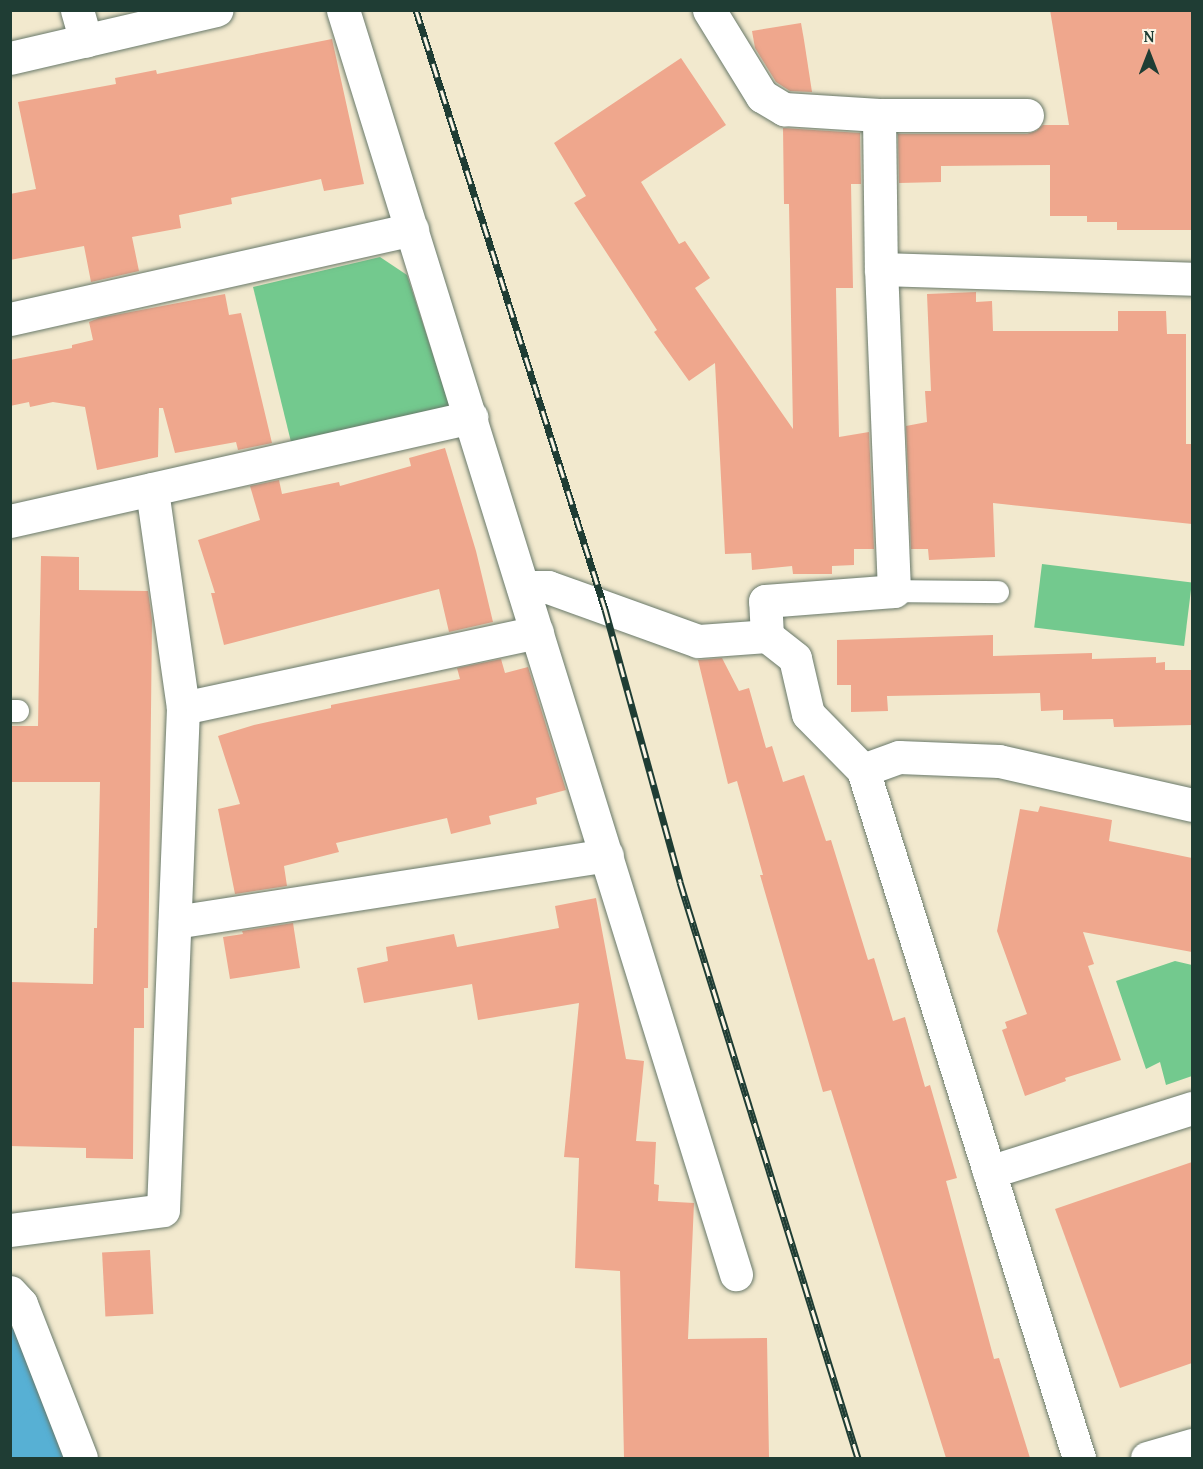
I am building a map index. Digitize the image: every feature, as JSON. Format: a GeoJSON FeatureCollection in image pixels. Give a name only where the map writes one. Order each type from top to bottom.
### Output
{"type":"FeatureCollection","features":[{"type":"Feature","properties":{"kind":"street"},"geometry":{"type":"LineString","coordinates":[[10,58],[81,26],[217,10]]}},
{"type":"Feature","properties":{"kind":"street"},"geometry":{"type":"LineString","coordinates":[[343,10],[736,1274]]}},
{"type":"Feature","properties":{"kind":"street"},"geometry":{"type":"LineString","coordinates":[[709,10],[762,96],[784,109],[879,115],[1027,115]]}},
{"type":"Feature","properties":{"kind":"street"},"geometry":{"type":"LineString","coordinates":[[767,636],[765,601],[894,591],[881,269],[879,115]]}},
{"type":"Feature","properties":{"kind":"street"},"geometry":{"type":"LineString","coordinates":[[10,320],[412,229]]}},
{"type":"Feature","properties":{"kind":"street"},"geometry":{"type":"LineString","coordinates":[[881,269],[1192,279]]}},
{"type":"Feature","properties":{"kind":"street"},"geometry":{"type":"LineString","coordinates":[[10,521],[471,417]]}},
{"type":"Feature","properties":{"kind":"street"},"geometry":{"type":"LineString","coordinates":[[10,1230],[163,1209],[183,708],[152,489]]}},
{"type":"Feature","properties":{"kind":"street"},"geometry":{"type":"LineString","coordinates":[[523,587],[548,587],[698,641],[767,636],[795,658],[808,714],[863,770],[1079,1458]]}},
{"type":"Feature","properties":{"kind":"street"},"geometry":{"type":"LineString","coordinates":[[183,708],[537,632]]}},
{"type":"Feature","properties":{"kind":"street"},"geometry":{"type":"LineString","coordinates":[[863,770],[899,757],[999,761],[1192,805]]}},
{"type":"Feature","properties":{"kind":"street"},"geometry":{"type":"LineString","coordinates":[[175,922],[607,855]]}},
{"type":"Feature","properties":{"kind":"street"},"geometry":{"type":"LineString","coordinates":[[989,1172],[1192,1107]]}},
{"type":"Feature","properties":{"kind":"street"},"geometry":{"type":"LineString","coordinates":[[10,1292],[21,1304],[81,1458]]}},
{"type":"Feature","properties":{"kind":"street"},"geometry":{"type":"LineString","coordinates":[[1147,1458],[1192,1445]]}},
{"type":"Feature","properties":{"kind":"lane"},"geometry":{"type":"LineString","coordinates":[[894,591],[998,592]]}},
{"type":"Feature","properties":{"kind":"green space"},"geometry":{"type":"Polygon","coordinates":[[[380,257],[407,275],[451,410],[292,446],[253,287],[380,257]]]}},
{"type":"Feature","properties":{"kind":"green space"},"geometry":{"type":"Polygon","coordinates":[[[1042,564],[1192,582],[1184,646],[1034,628],[1042,564]]]}},
{"type":"Feature","properties":{"kind":"green space"},"geometry":{"type":"Polygon","coordinates":[[[1175,961],[1192,965],[1192,1076],[1166,1085],[1160,1062],[1146,1069],[1116,981],[1175,961]]]}},
{"type":"Feature","properties":{"kind":"building"},"geometry":{"type":"Polygon","coordinates":[[[1050,10],[1192,10],[1192,230],[1117,230],[1117,222],[1087,222],[1087,216],[1050,216],[1050,165],[941,166],[941,182],[899,183],[898,134],[1027,134],[1043,125],[1069,125],[1050,10]]]}},
{"type":"Feature","properties":{"kind":"building"},"geometry":{"type":"Polygon","coordinates":[[[801,23],[812,92],[790,91],[776,82],[755,48],[752,31],[801,23]]]}},
{"type":"Feature","properties":{"kind":"building"},"geometry":{"type":"Polygon","coordinates":[[[332,39],[364,184],[324,191],[321,179],[231,198],[232,204],[179,215],[181,228],[132,237],[139,271],[91,282],[84,246],[10,260],[10,194],[36,189],[18,102],[116,84],[115,78],[156,70],[157,74],[332,39]]]}},
{"type":"Feature","properties":{"kind":"building"},"geometry":{"type":"Polygon","coordinates":[[[681,58],[726,125],[641,182],[679,244],[685,241],[710,278],[695,288],[793,429],[789,204],[784,204],[783,128],[860,133],[861,184],[851,184],[853,288],[836,288],[839,437],[869,432],[874,549],[854,549],[854,565],[832,566],[832,574],[793,574],[792,566],[752,570],[751,553],[725,554],[715,363],[689,381],[654,332],[657,330],[574,203],[586,196],[554,143],[681,58]]]}},
{"type":"Feature","properties":{"kind":"building"},"geometry":{"type":"Polygon","coordinates":[[[976,292],[976,302],[992,301],[993,331],[1118,331],[1118,311],[1166,311],[1167,334],[1186,334],[1186,444],[1192,444],[1192,524],[993,503],[995,557],[929,560],[928,549],[911,549],[906,426],[927,422],[925,391],[931,391],[927,294],[976,292]]]}},
{"type":"Feature","properties":{"kind":"building"},"geometry":{"type":"Polygon","coordinates":[[[225,294],[229,315],[241,313],[272,443],[238,450],[236,442],[175,453],[163,408],[159,408],[158,457],[97,470],[85,407],[53,402],[30,407],[29,402],[10,406],[10,360],[72,348],[72,345],[93,340],[89,322],[99,318],[225,294]]]}},
{"type":"Feature","properties":{"kind":"building"},"geometry":{"type":"Polygon","coordinates":[[[445,448],[476,551],[493,622],[449,632],[439,589],[224,645],[211,593],[215,593],[198,540],[260,520],[250,486],[279,480],[282,494],[339,482],[340,486],[411,466],[409,458],[445,448]]]}},
{"type":"Feature","properties":{"kind":"building"},"geometry":{"type":"Polygon","coordinates":[[[41,556],[79,557],[79,590],[148,591],[152,620],[148,988],[144,988],[144,1028],[134,1028],[133,1159],[86,1158],[86,1148],[10,1146],[10,982],[93,984],[94,928],[97,928],[100,782],[10,782],[10,726],[38,726],[41,556]]]}},
{"type":"Feature","properties":{"kind":"building"},"geometry":{"type":"Polygon","coordinates":[[[993,635],[993,656],[1092,653],[1092,659],[1156,657],[1156,663],[1165,662],[1165,670],[1192,670],[1192,725],[1114,727],[1113,719],[1063,720],[1063,710],[1041,711],[1040,693],[887,696],[888,711],[851,712],[851,685],[837,685],[837,640],[993,635]]]}},
{"type":"Feature","properties":{"kind":"building"},"geometry":{"type":"Polygon","coordinates":[[[722,658],[739,691],[749,688],[766,748],[772,746],[783,782],[804,775],[826,841],[831,840],[868,960],[874,958],[893,1021],[905,1017],[925,1087],[930,1085],[957,1178],[946,1181],[994,1359],[999,1358],[1030,1458],[946,1458],[831,1090],[823,1092],[760,875],[763,875],[737,781],[728,784],[698,660],[722,658]]]}},
{"type":"Feature","properties":{"kind":"building"},"geometry":{"type":"Polygon","coordinates":[[[501,659],[505,673],[528,667],[566,790],[536,798],[537,804],[489,816],[491,824],[451,834],[447,818],[336,843],[339,852],[284,866],[287,886],[235,894],[218,809],[240,804],[218,736],[254,725],[331,708],[331,705],[460,679],[457,668],[501,659]]]}},
{"type":"Feature","properties":{"kind":"building"},"geometry":{"type":"Polygon","coordinates":[[[1040,806],[1112,820],[1109,841],[1192,858],[1192,952],[1083,932],[1094,964],[1088,966],[1121,1060],[1065,1078],[1066,1081],[1025,1096],[1002,1030],[1007,1028],[1005,1022],[1027,1014],[997,931],[1020,809],[1038,812],[1040,806]]]}},
{"type":"Feature","properties":{"kind":"building"},"geometry":{"type":"Polygon","coordinates":[[[596,898],[626,1059],[644,1061],[636,1141],[656,1142],[654,1184],[659,1185],[658,1201],[694,1203],[688,1339],[767,1338],[769,1458],[624,1458],[620,1271],[575,1268],[579,1158],[564,1157],[579,1003],[478,1020],[472,984],[364,1003],[357,968],[388,961],[386,947],[454,934],[457,947],[559,928],[555,906],[596,898]]]}},
{"type":"Feature","properties":{"kind":"building"},"geometry":{"type":"Polygon","coordinates":[[[293,923],[300,968],[230,979],[223,937],[243,934],[242,931],[293,923]]]}},
{"type":"Feature","properties":{"kind":"building"},"geometry":{"type":"Polygon","coordinates":[[[1192,1162],[1192,1363],[1120,1388],[1055,1209],[1192,1162]]]}},
{"type":"Feature","properties":{"kind":"building"},"geometry":{"type":"Polygon","coordinates":[[[150,1250],[153,1314],[105,1316],[102,1253],[150,1250]]]}},
{"type":"Feature","properties":{"kind":"waterway"},"geometry":{"type":"LineString","coordinates":[[10,1370],[49,1447],[52,1458]]}},
{"type":"Feature","properties":{"kind":"railway"},"geometry":{"type":"LineString","coordinates":[[416,10],[605,609],[680,882],[858,1458]]}}]}
